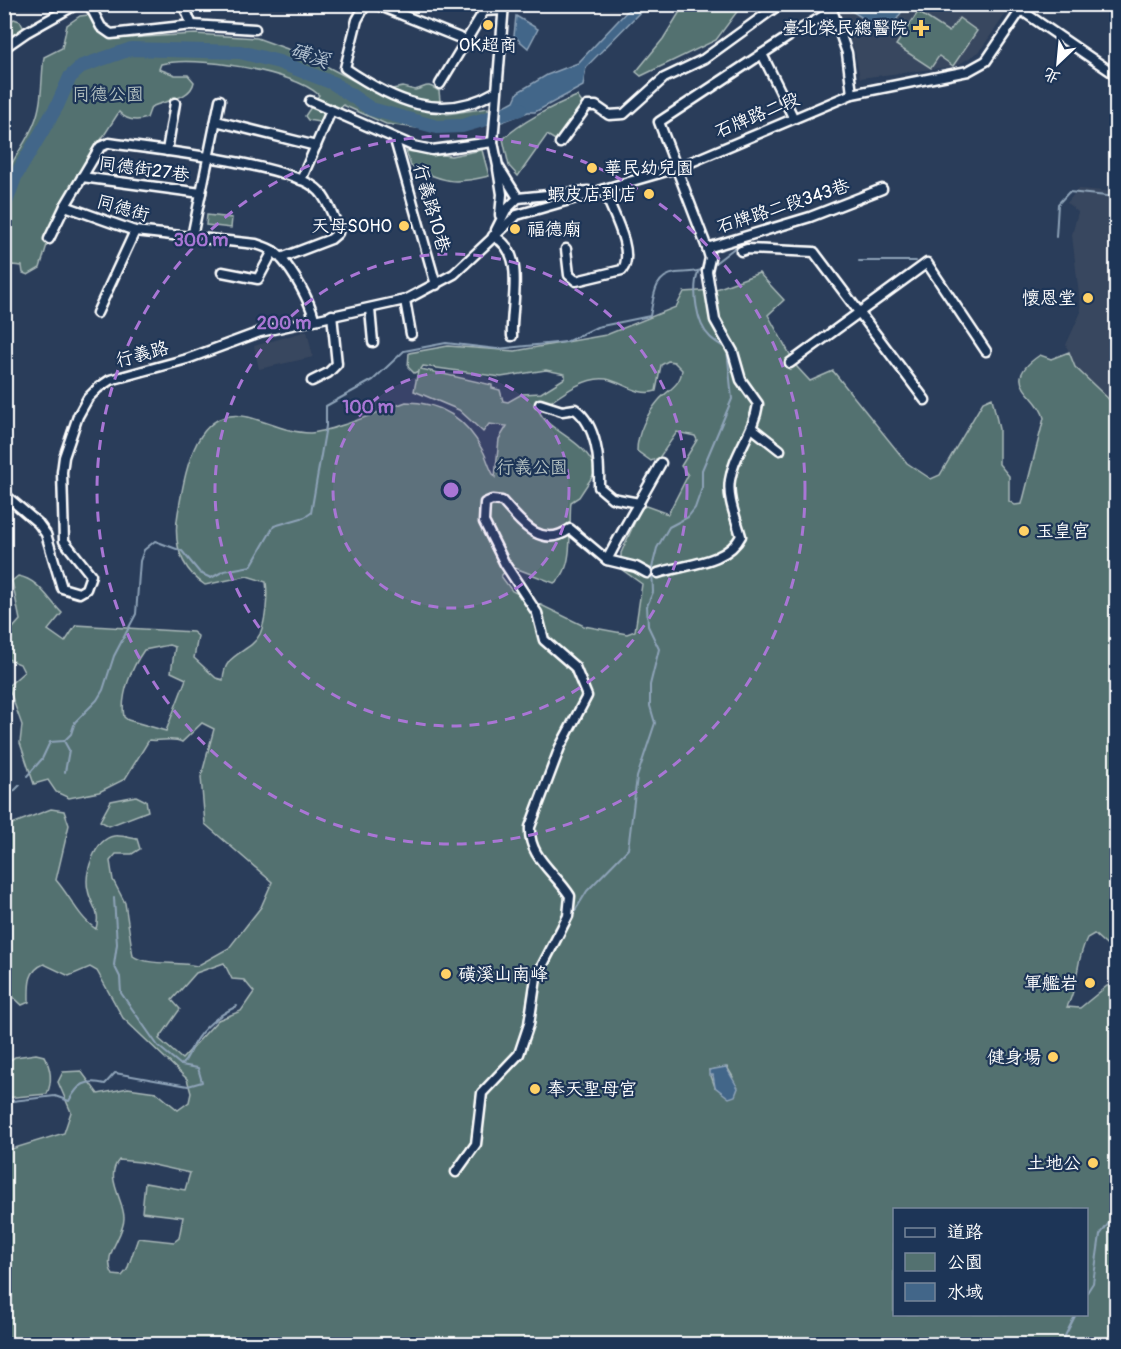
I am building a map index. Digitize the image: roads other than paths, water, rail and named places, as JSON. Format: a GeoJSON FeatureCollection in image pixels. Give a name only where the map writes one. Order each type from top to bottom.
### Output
{"type":"FeatureCollection","features":[{"type":"Feature","properties":{"kind":"street"},"geometry":{"type":"LineString","coordinates":[[4,48],[27,32],[77,4]]}},
{"type":"Feature","properties":{"kind":"street"},"geometry":{"type":"LineString","coordinates":[[89,4],[101,27],[111,34],[192,25],[255,29]]}},
{"type":"Feature","properties":{"kind":"street"},"geometry":{"type":"LineString","coordinates":[[183,4],[192,25]]}},
{"type":"Feature","properties":{"kind":"street"},"geometry":{"type":"LineString","coordinates":[[366,4],[357,20],[345,68],[377,90],[411,104],[451,107],[496,96]]}},
{"type":"Feature","properties":{"kind":"street"},"geometry":{"type":"LineString","coordinates":[[375,4],[465,40]]}},
{"type":"Feature","properties":{"kind":"street"},"geometry":{"type":"LineString","coordinates":[[560,143],[587,106],[596,106],[609,115],[624,114],[664,78],[704,59],[780,4]]}},
{"type":"Feature","properties":{"kind":"street"},"geometry":{"type":"LineString","coordinates":[[1012,4],[1023,8],[1116,75]]}},
{"type":"Feature","properties":{"kind":"street"},"geometry":{"type":"LineString","coordinates":[[440,84],[485,8],[503,7],[493,142],[502,208],[493,236]]}},
{"type":"Feature","properties":{"kind":"street"},"geometry":{"type":"LineString","coordinates":[[801,28],[831,8],[847,53],[852,94]]}},
{"type":"Feature","properties":{"kind":"street","name":"石牌路二段"},"geometry":{"type":"LineString","coordinates":[[518,198],[604,190],[676,168],[852,94],[968,71],[986,61],[1023,8]]}},
{"type":"Feature","properties":{"kind":"street"},"geometry":{"type":"LineString","coordinates":[[788,37],[762,54],[793,117]]}},
{"type":"Feature","properties":{"kind":"street","name":"石牌路二段343巷"},"geometry":{"type":"LineString","coordinates":[[762,54],[659,122],[707,248],[810,217],[882,189]]}},
{"type":"Feature","properties":{"kind":"street"},"geometry":{"type":"LineString","coordinates":[[192,237],[220,100]]}},
{"type":"Feature","properties":{"kind":"street"},"geometry":{"type":"LineString","coordinates":[[310,101],[396,140],[432,150],[493,142]]}},
{"type":"Feature","properties":{"kind":"street"},"geometry":{"type":"LineString","coordinates":[[167,151],[175,103]]}},
{"type":"Feature","properties":{"kind":"street"},"geometry":{"type":"LineString","coordinates":[[301,180],[331,111]]}},
{"type":"Feature","properties":{"kind":"street"},"geometry":{"type":"LineString","coordinates":[[216,121],[316,146]]}},
{"type":"Feature","properties":{"kind":"street","name":"行義路10巷"},"geometry":{"type":"LineString","coordinates":[[396,140],[435,285]]}},
{"type":"Feature","properties":{"kind":"street"},"geometry":{"type":"LineString","coordinates":[[49,239],[65,206],[104,144],[167,151],[269,169],[301,180],[320,191],[339,228],[338,233],[331,239],[281,258]]}},
{"type":"Feature","properties":{"kind":"street"},"geometry":{"type":"LineString","coordinates":[[493,236],[506,210],[518,198],[498,166]]}},
{"type":"Feature","properties":{"kind":"street","name":"同德街27巷"},"geometry":{"type":"LineString","coordinates":[[82,177],[201,193]]}},
{"type":"Feature","properties":{"kind":"street"},"geometry":{"type":"LineString","coordinates":[[566,249],[569,275],[576,281],[622,270],[626,265],[627,250],[604,190]]}},
{"type":"Feature","properties":{"kind":"street","name":"行義路"},"geometry":{"type":"LineString","coordinates":[[4,494],[38,523],[46,534],[62,588],[79,593],[86,589],[91,575],[64,541],[62,492],[64,457],[72,431],[88,398],[110,380],[187,358],[260,332],[314,318],[369,309],[405,300],[454,274],[517,215],[604,190]]}},
{"type":"Feature","properties":{"kind":"street","name":"同德街"},"geometry":{"type":"LineString","coordinates":[[65,206],[135,231],[256,244],[273,251],[281,258],[311,308],[314,318]]}},
{"type":"Feature","properties":{"kind":"street"},"geometry":{"type":"LineString","coordinates":[[97,313],[135,231]]}},
{"type":"Feature","properties":{"kind":"street"},"geometry":{"type":"LineString","coordinates":[[493,236],[503,242],[517,275],[511,314],[512,336]]}},
{"type":"Feature","properties":{"kind":"street"},"geometry":{"type":"LineString","coordinates":[[658,573],[689,567],[729,551],[737,544],[741,536],[730,497],[729,480],[736,458],[752,428],[758,405],[741,380],[733,352],[715,320],[707,271],[710,258],[707,248]]}},
{"type":"Feature","properties":{"kind":"street"},"geometry":{"type":"LineString","coordinates":[[741,251],[747,249],[814,252],[925,400]]}},
{"type":"Feature","properties":{"kind":"street"},"geometry":{"type":"LineString","coordinates":[[222,272],[258,279],[273,251]]}},
{"type":"Feature","properties":{"kind":"street"},"geometry":{"type":"LineString","coordinates":[[790,363],[927,263],[986,351]]}},
{"type":"Feature","properties":{"kind":"street"},"geometry":{"type":"LineString","coordinates":[[405,300],[411,334]]}},
{"type":"Feature","properties":{"kind":"street"},"geometry":{"type":"LineString","coordinates":[[369,309],[373,342]]}},
{"type":"Feature","properties":{"kind":"street"},"geometry":{"type":"LineString","coordinates":[[312,381],[328,373],[337,364],[332,315]]}},
{"type":"Feature","properties":{"kind":"street"},"geometry":{"type":"LineString","coordinates":[[540,404],[562,411],[576,409],[585,416],[597,449],[599,487],[612,498],[639,503]]}},
{"type":"Feature","properties":{"kind":"street"},"geometry":{"type":"LineString","coordinates":[[752,428],[780,450]]}},
{"type":"Feature","properties":{"kind":"street"},"geometry":{"type":"LineString","coordinates":[[607,560],[620,531],[630,520],[660,463]]}},
{"type":"Feature","properties":{"kind":"street"},"geometry":{"type":"LineString","coordinates":[[456,1172],[476,1144],[482,1093],[519,1054],[530,1024],[536,978],[568,916],[570,896],[535,853],[529,841],[530,827],[560,747],[587,696],[576,667],[544,640],[537,612],[505,564],[484,522],[485,503],[492,500],[502,501],[524,525],[539,537],[552,538],[570,529],[607,560],[636,567],[647,573]]}},
{"type":"Feature","properties":{"kind":"water"},"geometry":{"type":"Polygon","coordinates":[[[633,5],[647,5],[586,67],[583,86],[535,112],[528,112],[502,122],[503,107],[514,101],[518,92],[547,75],[578,63],[633,5]]]}},
{"type":"Feature","properties":{"kind":"water"},"geometry":{"type":"Polygon","coordinates":[[[842,5],[892,5],[902,11],[888,34],[842,5]]]}},
{"type":"Feature","properties":{"kind":"water"},"geometry":{"type":"Polygon","coordinates":[[[516,16],[538,29],[528,48],[514,36],[516,16]]]}},
{"type":"Feature","properties":{"kind":"water"},"geometry":{"type":"Polygon","coordinates":[[[726,1067],[738,1088],[735,1096],[729,1098],[715,1087],[713,1075],[709,1075],[709,1070],[726,1067]]]}},
{"type":"Feature","properties":{"kind":"waterway","name":"磺溪"},"geometry":{"type":"LineString","coordinates":[[4,208],[15,177],[57,106],[70,77],[82,66],[131,49],[240,52],[279,62],[333,83],[371,109],[437,127],[462,126],[520,109]]}},
{"type":"Feature","properties":{"kind":"waterway"},"geometry":{"type":"LineString","coordinates":[[1056,237],[1058,204],[1069,192],[1116,197]]}},
{"type":"Feature","properties":{"kind":"waterway"},"geometry":{"type":"LineString","coordinates":[[710,267],[737,246],[757,244],[817,247]]}},
{"type":"Feature","properties":{"kind":"waterway"},"geometry":{"type":"LineString","coordinates":[[859,261],[916,261]]}},
{"type":"Feature","properties":{"kind":"waterway"},"geometry":{"type":"LineString","coordinates":[[27,776],[42,759],[50,742],[64,741],[71,734],[75,722],[97,700],[103,690],[114,656],[136,614],[140,561],[144,550],[155,541],[182,551],[200,573],[211,578],[224,571],[251,566],[274,526],[311,513],[326,426],[326,406],[373,380],[404,351],[446,343],[497,349],[566,342],[597,327],[650,316],[656,289],[663,278],[676,273],[705,269]]}},
{"type":"Feature","properties":{"kind":"waterway"},"geometry":{"type":"LineString","coordinates":[[573,914],[587,891],[628,849],[637,777],[655,723],[650,706],[650,685],[659,649],[648,626],[647,606],[653,592],[652,568],[657,548],[669,527],[688,517],[695,508],[702,488],[702,470],[732,399],[727,349],[710,337],[698,315],[695,297],[698,272]]}},
{"type":"Feature","properties":{"kind":"waterway"},"geometry":{"type":"LineString","coordinates":[[64,741],[69,750],[65,772]]}},
{"type":"Feature","properties":{"kind":"waterway"},"geometry":{"type":"LineString","coordinates":[[4,801],[20,785]]}},
{"type":"Feature","properties":{"kind":"waterway"},"geometry":{"type":"LineString","coordinates":[[114,898],[117,944],[114,965],[120,977],[121,993],[158,1046],[181,1065]]}},
{"type":"Feature","properties":{"kind":"waterway"},"geometry":{"type":"LineString","coordinates":[[4,1102],[55,1096],[69,1101],[83,1084],[93,1082],[105,1084],[115,1073],[188,1086],[202,1082],[198,1068],[181,1065],[205,1029],[217,1018],[237,1006]]}},
{"type":"Feature","properties":{"kind":"waterway"},"geometry":{"type":"LineString","coordinates":[[1088,1291],[1093,1283],[1100,1235],[1116,1213]]}},
{"type":"Feature","properties":{"kind":"waterway"},"geometry":{"type":"LineString","coordinates":[[1061,1344],[1075,1316]]}},
{"type":"Feature","properties":{"kind":"place","name":"OK超商"},"geometry":{"type":"Point","coordinates":[488,25]}},
{"type":"Feature","properties":{"kind":"place","name":"臺北榮民總醫院"},"geometry":{"type":"Point","coordinates":[921,28]}},
{"type":"Feature","properties":{"kind":"place","name":"華民幼兒園"},"geometry":{"type":"Point","coordinates":[592,168]}},
{"type":"Feature","properties":{"kind":"place","name":"蝦皮店到店"},"geometry":{"type":"Point","coordinates":[649,194]}},
{"type":"Feature","properties":{"kind":"place","name":"天母SOHO"},"geometry":{"type":"Point","coordinates":[404,226]}},
{"type":"Feature","properties":{"kind":"place","name":"福德廟"},"geometry":{"type":"Point","coordinates":[515,229]}},
{"type":"Feature","properties":{"kind":"place","name":"懷恩堂"},"geometry":{"type":"Point","coordinates":[1088,298]}},
{"type":"Feature","properties":{"kind":"place","name":"玉皇宮"},"geometry":{"type":"Point","coordinates":[1024,531]}},
{"type":"Feature","properties":{"kind":"place","name":"磺溪山南峰"},"geometry":{"type":"Point","coordinates":[446,974]}},
{"type":"Feature","properties":{"kind":"place","name":"軍艦岩"},"geometry":{"type":"Point","coordinates":[1090,983]}},
{"type":"Feature","properties":{"kind":"place","name":"健身場"},"geometry":{"type":"Point","coordinates":[1053,1057]}},
{"type":"Feature","properties":{"kind":"place","name":"奉天聖母宮"},"geometry":{"type":"Point","coordinates":[535,1089]}},
{"type":"Feature","properties":{"kind":"place","name":"土地公"},"geometry":{"type":"Point","coordinates":[1093,1163]}},
{"type":"Feature","properties":{"kind":"park label","name":"同德公園"},"geometry":{"type":"Point","coordinates":[108,94]}},
{"type":"Feature","properties":{"kind":"park label","name":"行義公園"},"geometry":{"type":"Point","coordinates":[532,467]}}]}
